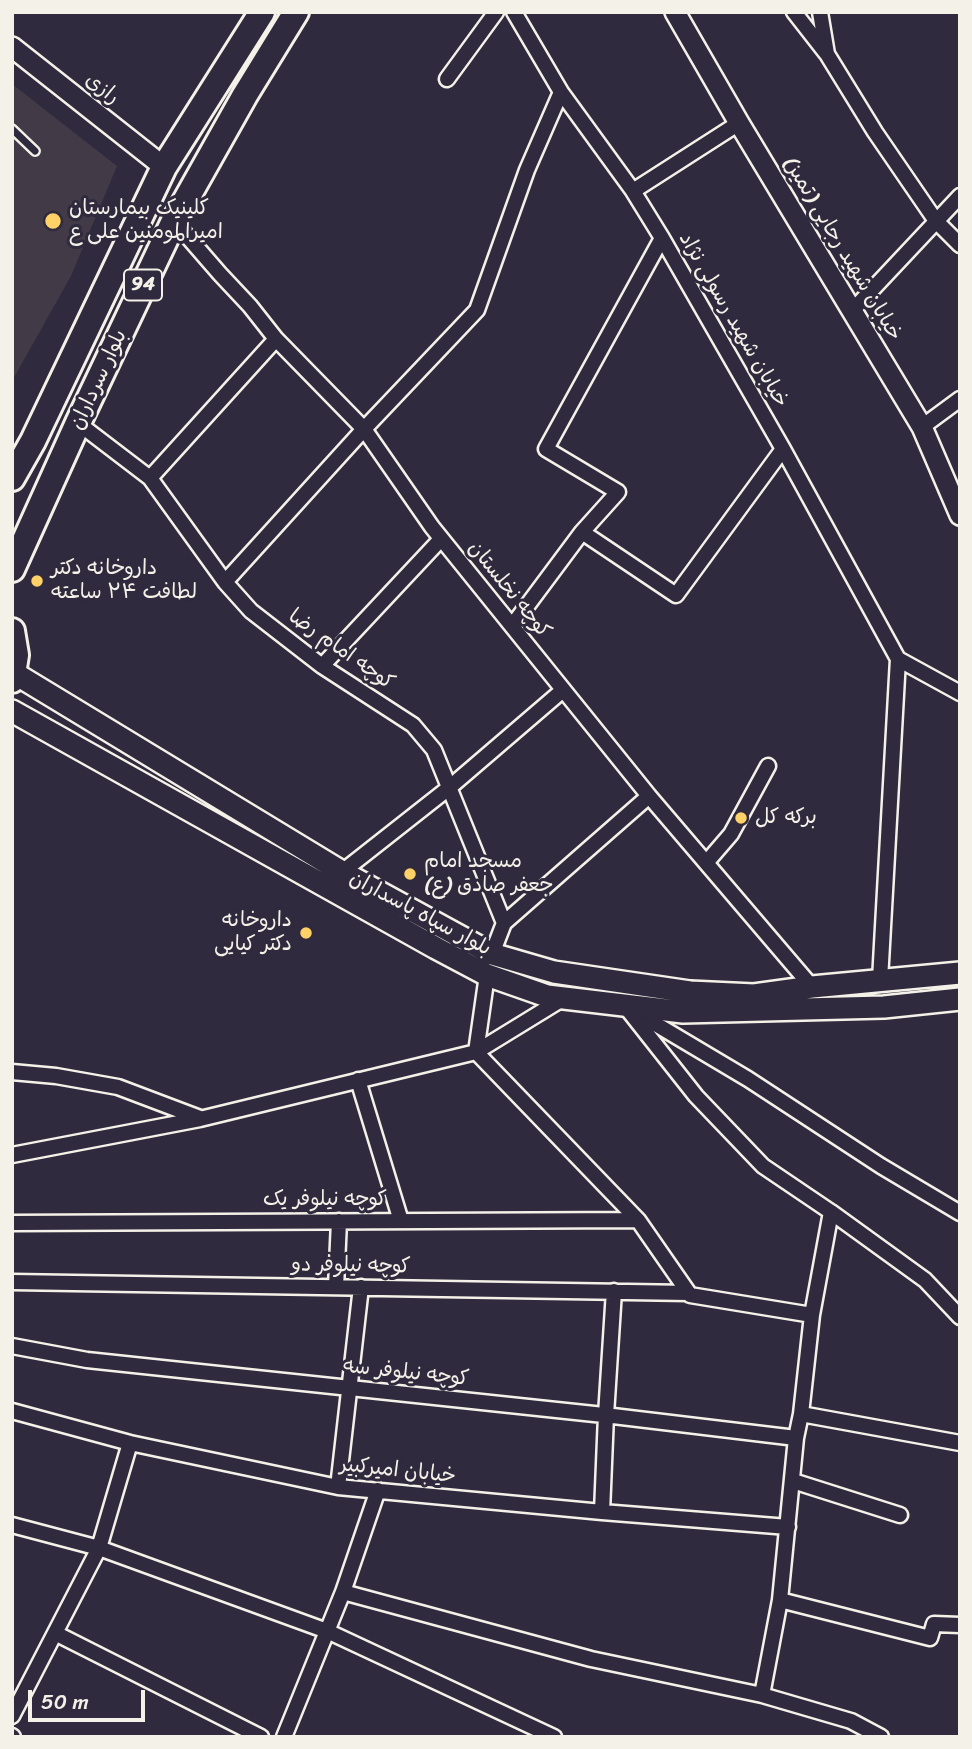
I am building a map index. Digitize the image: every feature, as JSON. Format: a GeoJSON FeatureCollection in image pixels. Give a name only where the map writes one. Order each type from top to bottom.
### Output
{"type":"FeatureCollection","features":[{"type":"Feature","properties":{"kind":"highway","name":"بلوار سرداران"},"geometry":{"type":"LineString","coordinates":[[12,478],[33,441],[164,167],[262,12]]}},
{"type":"Feature","properties":{"kind":"highway","name":"بلوار سرداران"},"geometry":{"type":"LineString","coordinates":[[12,569],[21,532],[78,423],[174,220],[296,12]]}},
{"type":"Feature","properties":{"kind":"highway"},"geometry":{"type":"LineString","coordinates":[[12,443],[74,352]]}},
{"type":"Feature","properties":{"kind":"highway"},"geometry":{"type":"LineString","coordinates":[[12,631],[16,655],[13,677]]}},
{"type":"Feature","properties":{"kind":"main road","name":"بلوار سپاه پاسداران"},"geometry":{"type":"LineString","coordinates":[[13,677],[342,872],[492,954],[554,972],[690,992],[754,995],[960,973]]}},
{"type":"Feature","properties":{"kind":"main road","name":"بلوار سپاه پاسداران"},"geometry":{"type":"LineString","coordinates":[[12,711],[436,948],[487,975],[547,996],[683,1012],[884,1007],[960,999]]}},
{"type":"Feature","properties":{"kind":"street"},"geometry":{"type":"LineString","coordinates":[[447,79],[496,12]]}},
{"type":"Feature","properties":{"kind":"street","name":"خیابان شهید رسولی نژاد"},"geometry":{"type":"LineString","coordinates":[[514,12],[561,92],[633,191],[662,238],[783,449],[898,659]]}},
{"type":"Feature","properties":{"kind":"street","name":"خیابان شهید رجایی (تمیز)"},"geometry":{"type":"LineString","coordinates":[[676,12],[739,123],[922,427],[960,515]]}},
{"type":"Feature","properties":{"kind":"street"},"geometry":{"type":"LineString","coordinates":[[794,12],[827,54],[875,132],[936,221],[960,245]]}},
{"type":"Feature","properties":{"kind":"street"},"geometry":{"type":"LineString","coordinates":[[820,12],[827,54]]}},
{"type":"Feature","properties":{"kind":"street","name":"رازی"},"geometry":{"type":"LineString","coordinates":[[12,47],[164,167]]}},
{"type":"Feature","properties":{"kind":"street"},"geometry":{"type":"LineString","coordinates":[[225,582],[477,310],[527,170],[561,92]]}},
{"type":"Feature","properties":{"kind":"street"},"geometry":{"type":"LineString","coordinates":[[633,191],[739,123]]}},
{"type":"Feature","properties":{"kind":"street"},"geometry":{"type":"LineString","coordinates":[[852,311],[960,196]]}},
{"type":"Feature","properties":{"kind":"street","name":"کوچه نخلستان"},"geometry":{"type":"LineString","coordinates":[[174,220],[276,339],[364,429],[442,539],[563,690],[649,796],[812,987]]}},
{"type":"Feature","properties":{"kind":"street"},"geometry":{"type":"LineString","coordinates":[[512,626],[582,532],[618,492],[546,449],[662,238]]}},
{"type":"Feature","properties":{"kind":"street"},"geometry":{"type":"LineString","coordinates":[[150,478],[276,339]]}},
{"type":"Feature","properties":{"kind":"street"},"geometry":{"type":"LineString","coordinates":[[922,427],[960,399]]}},
{"type":"Feature","properties":{"kind":"street","name":"کوچه امام رضا"},"geometry":{"type":"LineString","coordinates":[[78,423],[150,478],[225,582],[251,611],[322,666],[413,725],[434,750],[504,923]]}},
{"type":"Feature","properties":{"kind":"street"},"geometry":{"type":"LineString","coordinates":[[582,532],[676,595],[783,449]]}},
{"type":"Feature","properties":{"kind":"street"},"geometry":{"type":"LineString","coordinates":[[322,666],[442,539]]}},
{"type":"Feature","properties":{"kind":"street"},"geometry":{"type":"LineString","coordinates":[[880,980],[898,659],[960,693]]}},
{"type":"Feature","properties":{"kind":"street"},"geometry":{"type":"LineString","coordinates":[[342,872],[450,787],[563,690]]}},
{"type":"Feature","properties":{"kind":"street"},"geometry":{"type":"LineString","coordinates":[[706,863],[731,834],[768,766]]}},
{"type":"Feature","properties":{"kind":"street"},"geometry":{"type":"LineString","coordinates":[[492,954],[504,923],[649,796]]}},
{"type":"Feature","properties":{"kind":"street"},"geometry":{"type":"LineString","coordinates":[[476,1052],[487,975]]}},
{"type":"Feature","properties":{"kind":"street"},"geometry":{"type":"LineString","coordinates":[[12,1155],[200,1119],[476,1052],[564,998]]}},
{"type":"Feature","properties":{"kind":"street"},"geometry":{"type":"LineString","coordinates":[[625,1006],[696,1096],[763,1166],[925,1280],[960,1317]]}},
{"type":"Feature","properties":{"kind":"street"},"geometry":{"type":"LineString","coordinates":[[625,1006],[748,1079],[881,1166],[960,1213]]}},
{"type":"Feature","properties":{"kind":"street"},"geometry":{"type":"LineString","coordinates":[[476,1052],[638,1220],[689,1293]]}},
{"type":"Feature","properties":{"kind":"street"},"geometry":{"type":"LineString","coordinates":[[12,1072],[56,1076],[118,1087],[200,1119]]}},
{"type":"Feature","properties":{"kind":"street"},"geometry":{"type":"LineString","coordinates":[[358,1080],[401,1221]]}},
{"type":"Feature","properties":{"kind":"street"},"geometry":{"type":"LineString","coordinates":[[762,1695],[780,1600],[796,1438],[812,1315],[831,1212]]}},
{"type":"Feature","properties":{"kind":"street","name":"کوچه نیلوفر یک"},"geometry":{"type":"LineString","coordinates":[[12,1223],[638,1220]]}},
{"type":"Feature","properties":{"kind":"street"},"geometry":{"type":"LineString","coordinates":[[336,1287],[339,1221]]}},
{"type":"Feature","properties":{"kind":"street","name":"کوچه نیلوفر دو"},"geometry":{"type":"LineString","coordinates":[[12,1282],[689,1293],[812,1315]]}},
{"type":"Feature","properties":{"kind":"street"},"geometry":{"type":"LineString","coordinates":[[338,1487],[361,1287]]}},
{"type":"Feature","properties":{"kind":"street"},"geometry":{"type":"LineString","coordinates":[[602,1512],[614,1292]]}},
{"type":"Feature","properties":{"kind":"street","name":"کوچه نیلوفر سه"},"geometry":{"type":"LineString","coordinates":[[12,1346],[87,1360],[796,1438]]}},
{"type":"Feature","properties":{"kind":"street","name":"خیابان امیرکبیر"},"geometry":{"type":"LineString","coordinates":[[12,1411],[130,1443],[338,1487],[788,1527]]}},
{"type":"Feature","properties":{"kind":"street"},"geometry":{"type":"LineString","coordinates":[[801,1414],[960,1443]]}},
{"type":"Feature","properties":{"kind":"street"},"geometry":{"type":"LineString","coordinates":[[12,1716],[99,1548],[130,1443]]}},
{"type":"Feature","properties":{"kind":"street"},"geometry":{"type":"LineString","coordinates":[[793,1481],[900,1516]]}},
{"type":"Feature","properties":{"kind":"street"},"geometry":{"type":"LineString","coordinates":[[284,1737],[343,1592],[378,1490]]}},
{"type":"Feature","properties":{"kind":"street"},"geometry":{"type":"LineString","coordinates":[[12,1525],[99,1548],[327,1632],[554,1737]]}},
{"type":"Feature","properties":{"kind":"street"},"geometry":{"type":"LineString","coordinates":[[343,1592],[591,1659],[762,1695],[851,1721],[881,1737]]}},
{"type":"Feature","properties":{"kind":"street"},"geometry":{"type":"LineString","coordinates":[[780,1600],[930,1639],[934,1624],[960,1626]]}},
{"type":"Feature","properties":{"kind":"street"},"geometry":{"type":"LineString","coordinates":[[55,1633],[261,1737]]}},
{"type":"Feature","properties":{"kind":"lane"},"geometry":{"type":"LineString","coordinates":[[12,129],[35,151]]}},
{"type":"Feature","properties":{"kind":"shaded area","name":"کلینیک بیمارستان امیرالمومنین علی ع"},"geometry":{"type":"Polygon","coordinates":[[[12,84],[117,166],[71,276],[12,381],[12,84]]]}},
{"type":"Feature","properties":{"kind":"place","name":"کلینیک بیمارستان امیرالمومنین علی ع"},"geometry":{"type":"Point","coordinates":[53,221]}},
{"type":"Feature","properties":{"kind":"place","name":"داروخانه دکتر لطافت ۲۴ ساعته"},"geometry":{"type":"Point","coordinates":[37,581]}},
{"type":"Feature","properties":{"kind":"place","name":"برکه کل"},"geometry":{"type":"Point","coordinates":[741,818]}},
{"type":"Feature","properties":{"kind":"place","name":"مسجد امام جعفر صادق (ع)"},"geometry":{"type":"Point","coordinates":[410,874]}},
{"type":"Feature","properties":{"kind":"place","name":"داروخانه دکتر کیایی"},"geometry":{"type":"Point","coordinates":[306,933]}}]}
